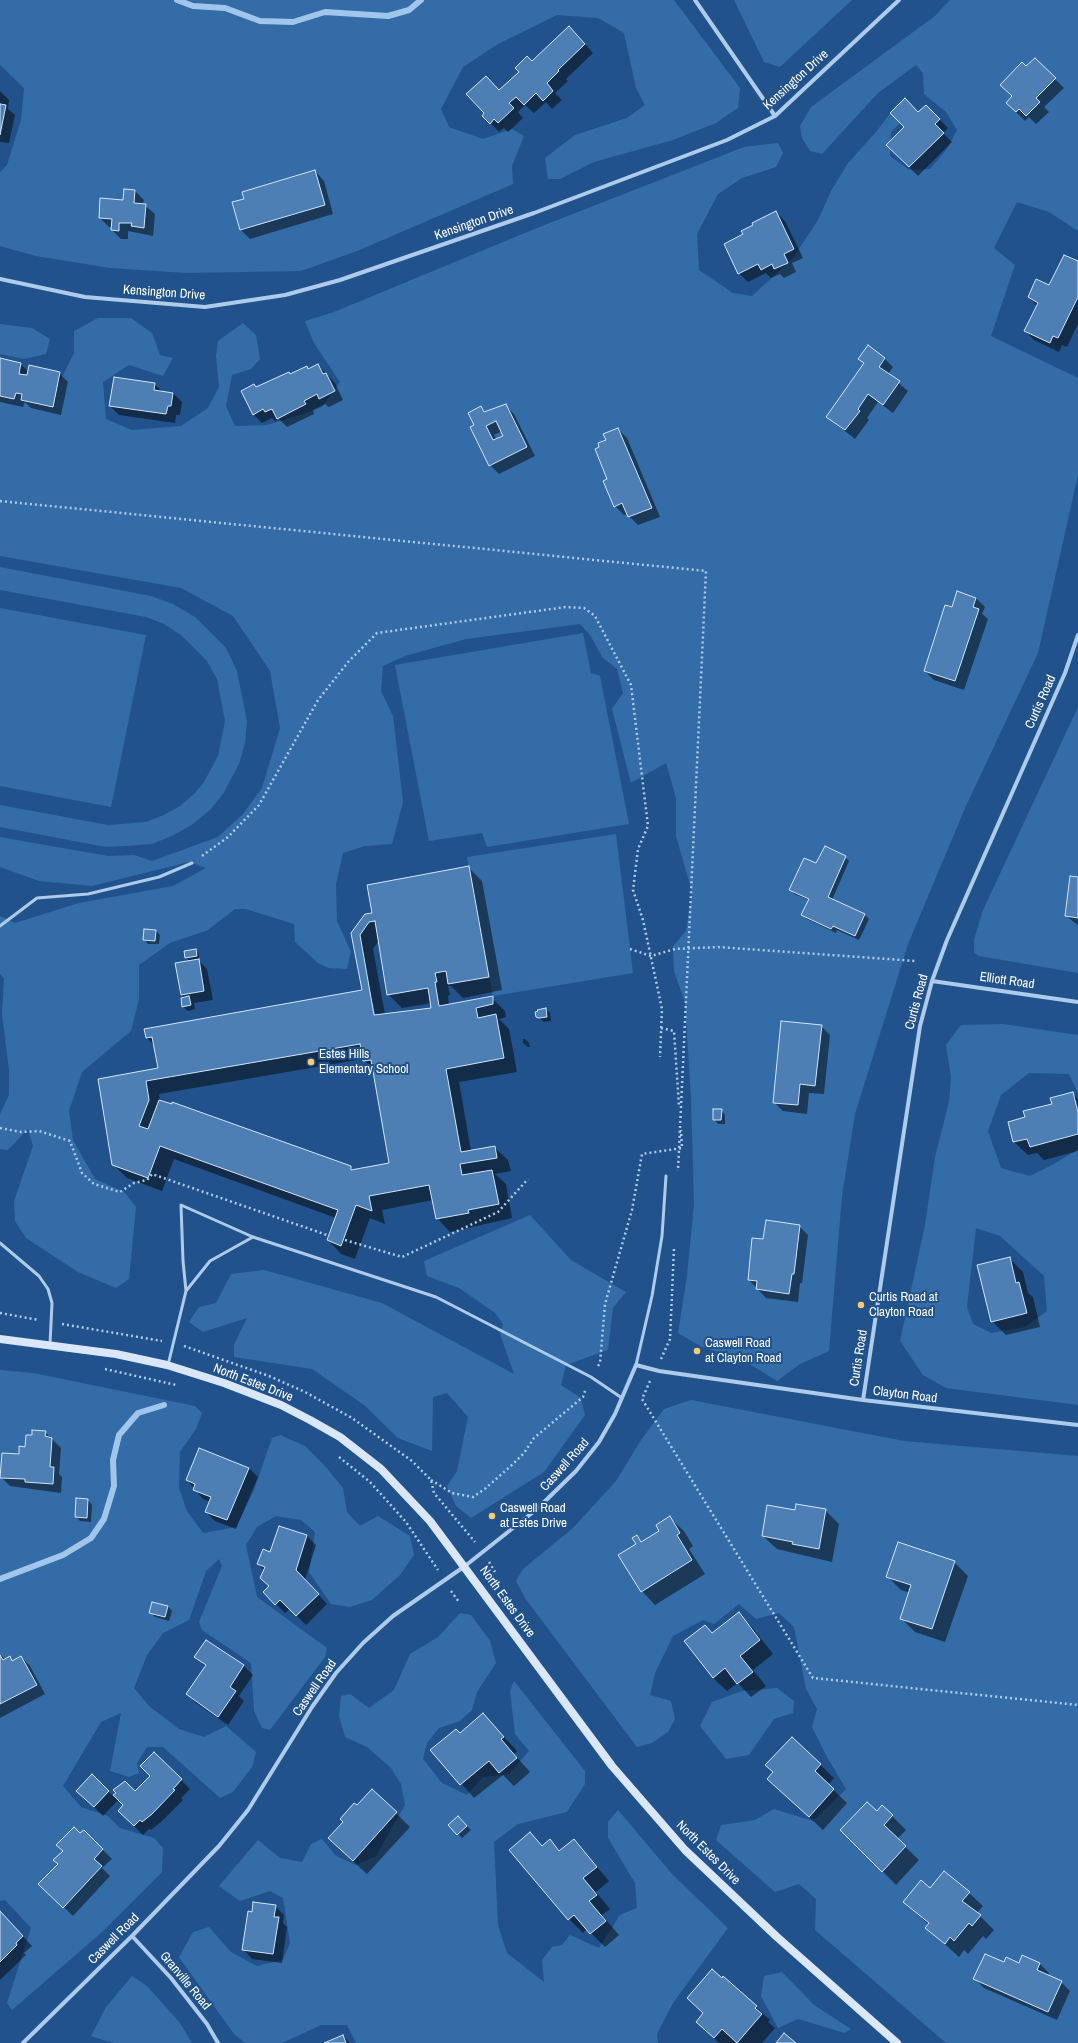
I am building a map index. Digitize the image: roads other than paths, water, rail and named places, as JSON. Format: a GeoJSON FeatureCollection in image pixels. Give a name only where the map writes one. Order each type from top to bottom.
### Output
{"type":"FeatureCollection","features":[{"type":"Feature","properties":{"kind":"main road","name":"North Estes Drive"},"geometry":{"type":"LineString","coordinates":[[0,1339],[50,1344],[116,1354],[168,1365],[224,1383],[281,1405],[340,1437],[386,1474],[430,1521],[465,1566],[612,1766],[685,1850],[777,1937],[897,2043]]}},
{"type":"Feature","properties":{"kind":"street"},"geometry":{"type":"LineString","coordinates":[[695,0],[775,116]]}},
{"type":"Feature","properties":{"kind":"street","name":"Kensington Drive"},"geometry":{"type":"LineString","coordinates":[[0,279],[85,297],[205,306],[286,296],[340,280],[534,213],[728,140],[775,116],[899,0]]}},
{"type":"Feature","properties":{"kind":"street","name":"Curtis Road"},"geometry":{"type":"LineString","coordinates":[[863,1400],[920,1026],[932,981],[950,933],[1065,673],[1078,635]]}},
{"type":"Feature","properties":{"kind":"street","name":"Elliott Road"},"geometry":{"type":"LineString","coordinates":[[932,981],[1078,1002]]}},
{"type":"Feature","properties":{"kind":"street","name":"Clayton Road"},"geometry":{"type":"LineString","coordinates":[[636,1365],[659,1371],[863,1400],[1078,1425]]}},
{"type":"Feature","properties":{"kind":"street","name":"Caswell Road"},"geometry":{"type":"LineString","coordinates":[[23,2043],[132,1936],[219,1846],[248,1810],[312,1707],[336,1673],[363,1643],[393,1616],[465,1566],[537,1509],[576,1471],[599,1442],[622,1398],[636,1365]]}},
{"type":"Feature","properties":{"kind":"street","name":"Granville Road"},"geometry":{"type":"LineString","coordinates":[[132,1936],[175,1984],[207,2024],[218,2043]]}},
{"type":"Feature","properties":{"kind":"lane"},"geometry":{"type":"LineString","coordinates":[[0,926],[37,898],[88,894],[159,877],[192,863]]}},
{"type":"Feature","properties":{"kind":"lane"},"geometry":{"type":"LineString","coordinates":[[636,1365],[656,1273],[662,1236],[666,1176]]}},
{"type":"Feature","properties":{"kind":"lane"},"geometry":{"type":"LineString","coordinates":[[168,1365],[186,1291],[183,1261],[181,1205],[254,1237],[436,1297],[591,1377],[622,1398]]}},
{"type":"Feature","properties":{"kind":"lane"},"geometry":{"type":"LineString","coordinates":[[186,1291],[210,1261],[254,1237]]}},
{"type":"Feature","properties":{"kind":"lane"},"geometry":{"type":"LineString","coordinates":[[0,1243],[39,1276],[48,1289],[52,1304],[50,1344]]}},
{"type":"Feature","properties":{"kind":"waterway"},"geometry":{"type":"LineString","coordinates":[[177,0],[193,6],[225,8],[260,21],[293,22],[325,12],[388,16],[409,10],[421,0]]}},
{"type":"Feature","properties":{"kind":"waterway"},"geometry":{"type":"LineString","coordinates":[[0,1579],[63,1555],[91,1538],[104,1519],[114,1486],[113,1460],[119,1435],[138,1413],[164,1405]]}},
{"type":"Feature","properties":{"kind":"place","name":"Estes Hills Elementary School"},"geometry":{"type":"Point","coordinates":[311,1062]}},
{"type":"Feature","properties":{"kind":"place","name":"Curtis Road at Clayton Road"},"geometry":{"type":"Point","coordinates":[861,1305]}},
{"type":"Feature","properties":{"kind":"place","name":"Caswell Road at Clayton Road"},"geometry":{"type":"Point","coordinates":[697,1351]}},
{"type":"Feature","properties":{"kind":"place","name":"Caswell Road at Estes Drive"},"geometry":{"type":"Point","coordinates":[492,1516]}}]}
